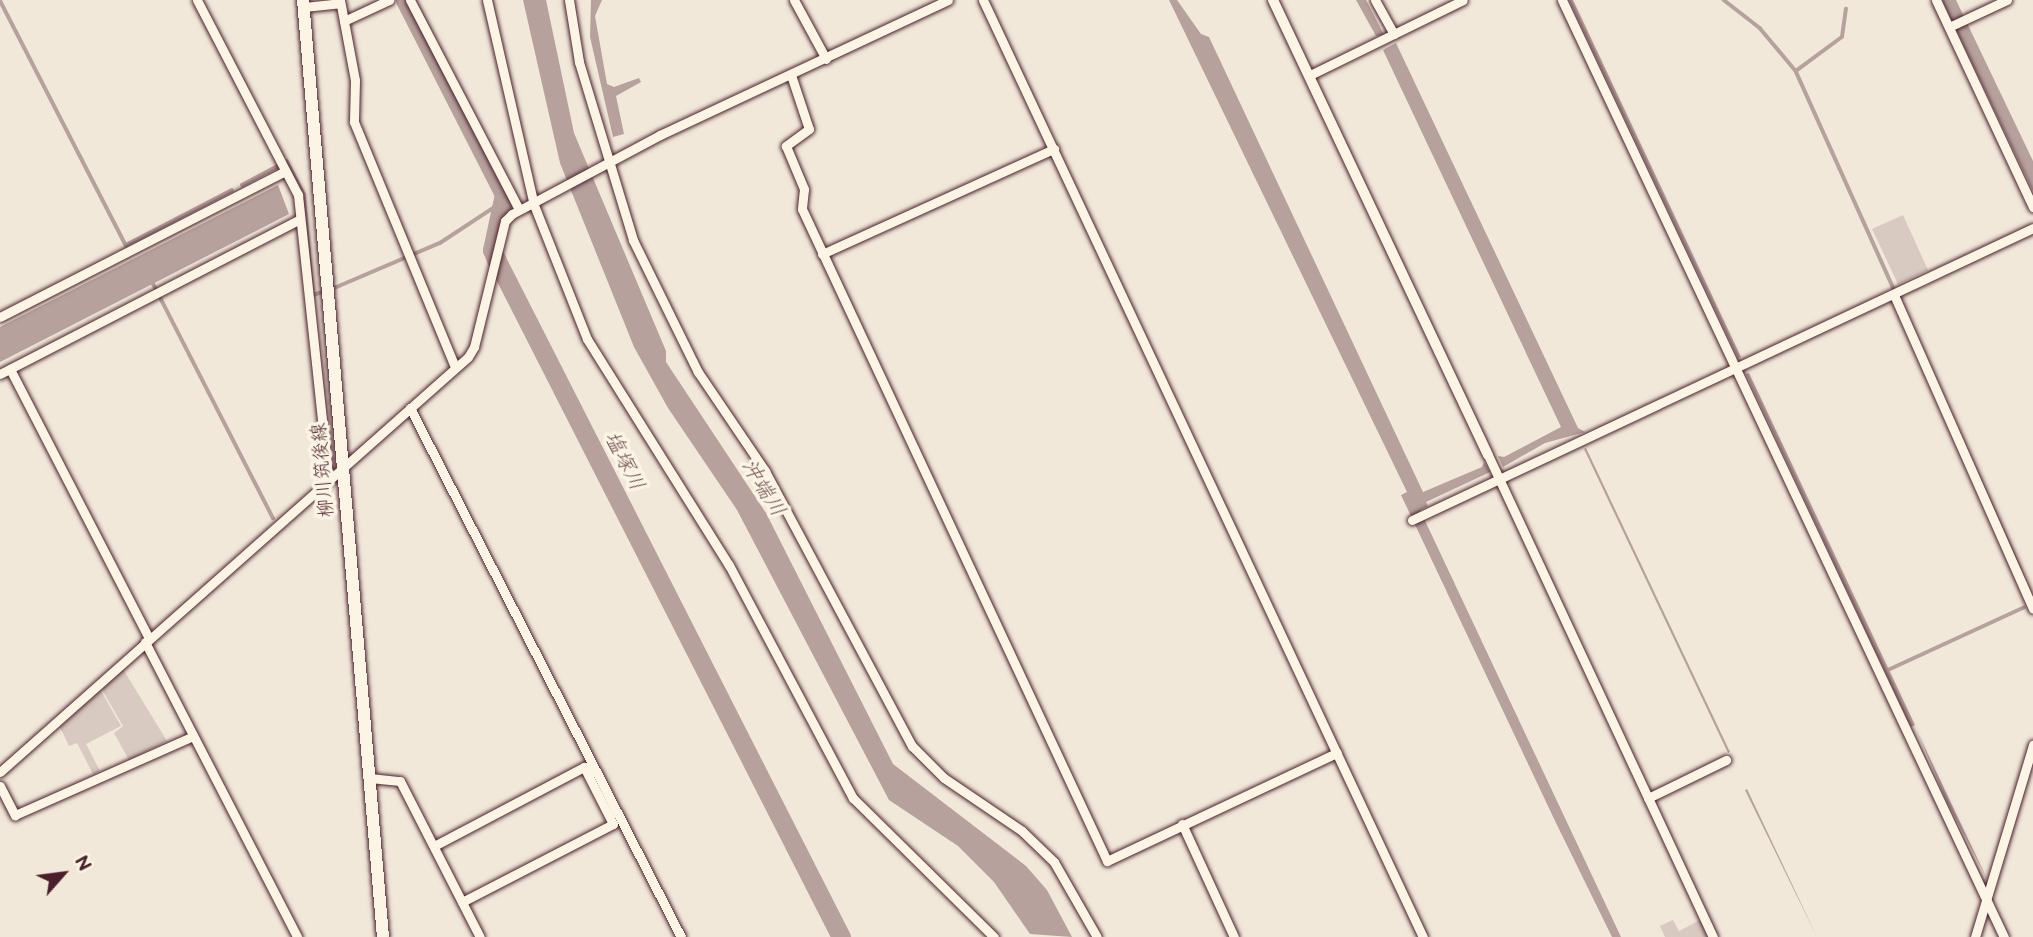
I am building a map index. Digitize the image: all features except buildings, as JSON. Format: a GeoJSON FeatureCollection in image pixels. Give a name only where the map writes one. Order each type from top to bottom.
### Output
{"type":"FeatureCollection","features":[{"type":"Feature","properties":{"kind":"main road","name":"柳川筑後線"},"geometry":{"type":"LineString","coordinates":[[303,4],[383,937]]}},
{"type":"Feature","properties":{"kind":"street"},"geometry":{"type":"LineString","coordinates":[[197,0],[298,195],[298,220],[315,324],[328,477]]}},
{"type":"Feature","properties":{"kind":"street"},"geometry":{"type":"LineString","coordinates":[[344,21],[390,0]]}},
{"type":"Feature","properties":{"kind":"street"},"geometry":{"type":"LineString","coordinates":[[410,0],[519,209]]}},
{"type":"Feature","properties":{"kind":"street"},"geometry":{"type":"LineString","coordinates":[[486,0],[533,203],[587,339],[729,565],[853,798],[994,937]]}},
{"type":"Feature","properties":{"kind":"street"},"geometry":{"type":"LineString","coordinates":[[569,0],[579,62],[633,240],[698,372],[765,471],[912,746],[944,778],[1022,831],[1054,862],[1097,937]]}},
{"type":"Feature","properties":{"kind":"street"},"geometry":{"type":"LineString","coordinates":[[794,0],[826,59]]}},
{"type":"Feature","properties":{"kind":"street"},"geometry":{"type":"LineString","coordinates":[[0,772],[328,477],[410,408],[474,347],[505,221],[519,209],[554,194],[660,135],[948,0]]}},
{"type":"Feature","properties":{"kind":"street"},"geometry":{"type":"LineString","coordinates":[[983,0],[1423,937]]}},
{"type":"Feature","properties":{"kind":"street"},"geometry":{"type":"LineString","coordinates":[[1273,0],[1713,937]]}},
{"type":"Feature","properties":{"kind":"street"},"geometry":{"type":"LineString","coordinates":[[1375,0],[1392,35]]}},
{"type":"Feature","properties":{"kind":"street"},"geometry":{"type":"LineString","coordinates":[[1310,75],[1463,0]]}},
{"type":"Feature","properties":{"kind":"street"},"geometry":{"type":"LineString","coordinates":[[1562,0],[2004,937]]}},
{"type":"Feature","properties":{"kind":"street"},"geometry":{"type":"LineString","coordinates":[[1936,0],[2033,207]]}},
{"type":"Feature","properties":{"kind":"street"},"geometry":{"type":"LineString","coordinates":[[1949,27],[2007,0]]}},
{"type":"Feature","properties":{"kind":"street"},"geometry":{"type":"LineString","coordinates":[[303,4],[340,1],[355,80],[354,122],[454,365]]}},
{"type":"Feature","properties":{"kind":"street"},"geometry":{"type":"LineString","coordinates":[[791,75],[809,129],[786,146],[804,189],[802,209],[1107,861],[1337,753]]}},
{"type":"Feature","properties":{"kind":"street"},"geometry":{"type":"LineString","coordinates":[[822,254],[1054,149]]}},
{"type":"Feature","properties":{"kind":"street"},"geometry":{"type":"LineString","coordinates":[[0,317],[285,171]]}},
{"type":"Feature","properties":{"kind":"street"},"geometry":{"type":"LineString","coordinates":[[0,374],[298,220]]}},
{"type":"Feature","properties":{"kind":"street"},"geometry":{"type":"LineString","coordinates":[[1412,520],[1498,476],[1737,369],[2033,228]]}},
{"type":"Feature","properties":{"kind":"street"},"geometry":{"type":"LineString","coordinates":[[1894,295],[2033,608]]}},
{"type":"Feature","properties":{"kind":"street"},"geometry":{"type":"LineString","coordinates":[[10,369],[193,736],[297,937]]}},
{"type":"Feature","properties":{"kind":"street"},"geometry":{"type":"LineString","coordinates":[[410,408],[681,937]]}},
{"type":"Feature","properties":{"kind":"street"},"geometry":{"type":"LineString","coordinates":[[0,786],[15,815],[193,736]]}},
{"type":"Feature","properties":{"kind":"street"},"geometry":{"type":"LineString","coordinates":[[1975,937],[2033,746]]}},
{"type":"Feature","properties":{"kind":"street"},"geometry":{"type":"LineString","coordinates":[[1647,798],[1726,760]]}},
{"type":"Feature","properties":{"kind":"street"},"geometry":{"type":"LineString","coordinates":[[434,846],[584,766],[613,824],[462,902]]}},
{"type":"Feature","properties":{"kind":"street"},"geometry":{"type":"LineString","coordinates":[[370,778],[400,781],[480,937]]}},
{"type":"Feature","properties":{"kind":"street"},"geometry":{"type":"LineString","coordinates":[[1182,824],[1234,937]]}},
{"type":"Feature","properties":{"kind":"shaded area","name":"沖端川"},"geometry":{"type":"Polygon","coordinates":[[[523,0],[546,0],[574,133],[666,351],[666,362],[766,513],[893,764],[1026,866],[1047,890],[1072,937],[1030,934],[994,882],[958,846],[889,800],[737,510],[668,408],[634,347],[560,163],[523,0]]]}},
{"type":"Feature","properties":{"kind":"shaded area"},"geometry":{"type":"Polygon","coordinates":[[[591,0],[602,0],[595,16],[607,84],[614,87],[639,78],[641,82],[616,96],[624,134],[613,137],[590,37],[591,0]]]}},
{"type":"Feature","properties":{"kind":"shaded area"},"geometry":{"type":"Polygon","coordinates":[[[1169,0],[1177,0],[1201,34],[1209,37],[1423,492],[1482,467],[1484,462],[1490,472],[1426,502],[1428,506],[1420,510],[1621,937],[1612,937],[1556,823],[1401,495],[1407,492],[1169,0]]]}},
{"type":"Feature","properties":{"kind":"shaded area"},"geometry":{"type":"Polygon","coordinates":[[[1356,0],[1366,0],[1384,35],[1376,36],[1356,0]]]}},
{"type":"Feature","properties":{"kind":"shaded area"},"geometry":{"type":"Polygon","coordinates":[[[1569,0],[1573,0],[1741,357],[1738,358],[1569,0]]]}},
{"type":"Feature","properties":{"kind":"shaded area"},"geometry":{"type":"Polygon","coordinates":[[[1942,0],[1956,0],[2033,161],[2033,191],[1942,0]]]}},
{"type":"Feature","properties":{"kind":"shaded area"},"geometry":{"type":"Polygon","coordinates":[[[1396,43],[1578,428],[1585,432],[1545,443],[1503,467],[1498,456],[1504,457],[1561,427],[1383,50],[1396,43]]]}},
{"type":"Feature","properties":{"kind":"shaded area"},"geometry":{"type":"Polygon","coordinates":[[[278,185],[289,214],[0,362],[0,327],[278,185]]]}},
{"type":"Feature","properties":{"kind":"shaded area"},"geometry":{"type":"Polygon","coordinates":[[[1903,215],[1928,270],[1898,284],[1872,229],[1903,215]]]}},
{"type":"Feature","properties":{"kind":"shaded area"},"geometry":{"type":"Polygon","coordinates":[[[1749,373],[1915,725],[1911,727],[1746,374],[1749,373]]]}},
{"type":"Feature","properties":{"kind":"shaded area"},"geometry":{"type":"Polygon","coordinates":[[[1586,448],[1730,752],[1728,753],[1584,449],[1586,448]]]}},
{"type":"Feature","properties":{"kind":"shaded area"},"geometry":{"type":"Polygon","coordinates":[[[123,669],[167,741],[129,760],[114,733],[123,726],[101,688],[123,669]]]}},
{"type":"Feature","properties":{"kind":"shaded area"},"geometry":{"type":"Polygon","coordinates":[[[100,689],[121,726],[86,744],[100,771],[93,774],[77,743],[69,746],[59,725],[100,689]]]}},
{"type":"Feature","properties":{"kind":"shaded area"},"geometry":{"type":"Polygon","coordinates":[[[1917,731],[1988,881],[1947,802],[1917,731]]]}},
{"type":"Feature","properties":{"kind":"shaded area"},"geometry":{"type":"Polygon","coordinates":[[[1747,789],[1817,937],[1745,790],[1747,789]]]}},
{"type":"Feature","properties":{"kind":"shaded area"},"geometry":{"type":"Polygon","coordinates":[[[1673,920],[1679,931],[1700,920],[1708,937],[1665,937],[1660,926],[1673,920]]]}},
{"type":"Feature","properties":{"kind":"waterway"},"geometry":{"type":"LineString","coordinates":[[0,0],[126,245],[232,190]]}},
{"type":"Feature","properties":{"kind":"waterway","name":"塩塚川"},"geometry":{"type":"LineString","coordinates":[[405,0],[504,194],[492,250],[496,259],[841,937]]}},
{"type":"Feature","properties":{"kind":"waterway"},"geometry":{"type":"LineString","coordinates":[[1724,0],[1760,28],[1796,71],[2019,567]]}},
{"type":"Feature","properties":{"kind":"waterway"},"geometry":{"type":"LineString","coordinates":[[1796,71],[1842,37],[1846,9]]}},
{"type":"Feature","properties":{"kind":"waterway"},"geometry":{"type":"LineString","coordinates":[[287,161],[304,194],[313,295],[325,291]]}},
{"type":"Feature","properties":{"kind":"waterway"},"geometry":{"type":"LineString","coordinates":[[242,185],[278,166]]}},
{"type":"Feature","properties":{"kind":"waterway"},"geometry":{"type":"LineString","coordinates":[[332,289],[440,243],[504,201]]}},
{"type":"Feature","properties":{"kind":"waterway"},"geometry":{"type":"LineString","coordinates":[[153,283],[273,518]]}},
{"type":"Feature","properties":{"kind":"waterway"},"geometry":{"type":"LineString","coordinates":[[1888,670],[2023,608]]}}]}
